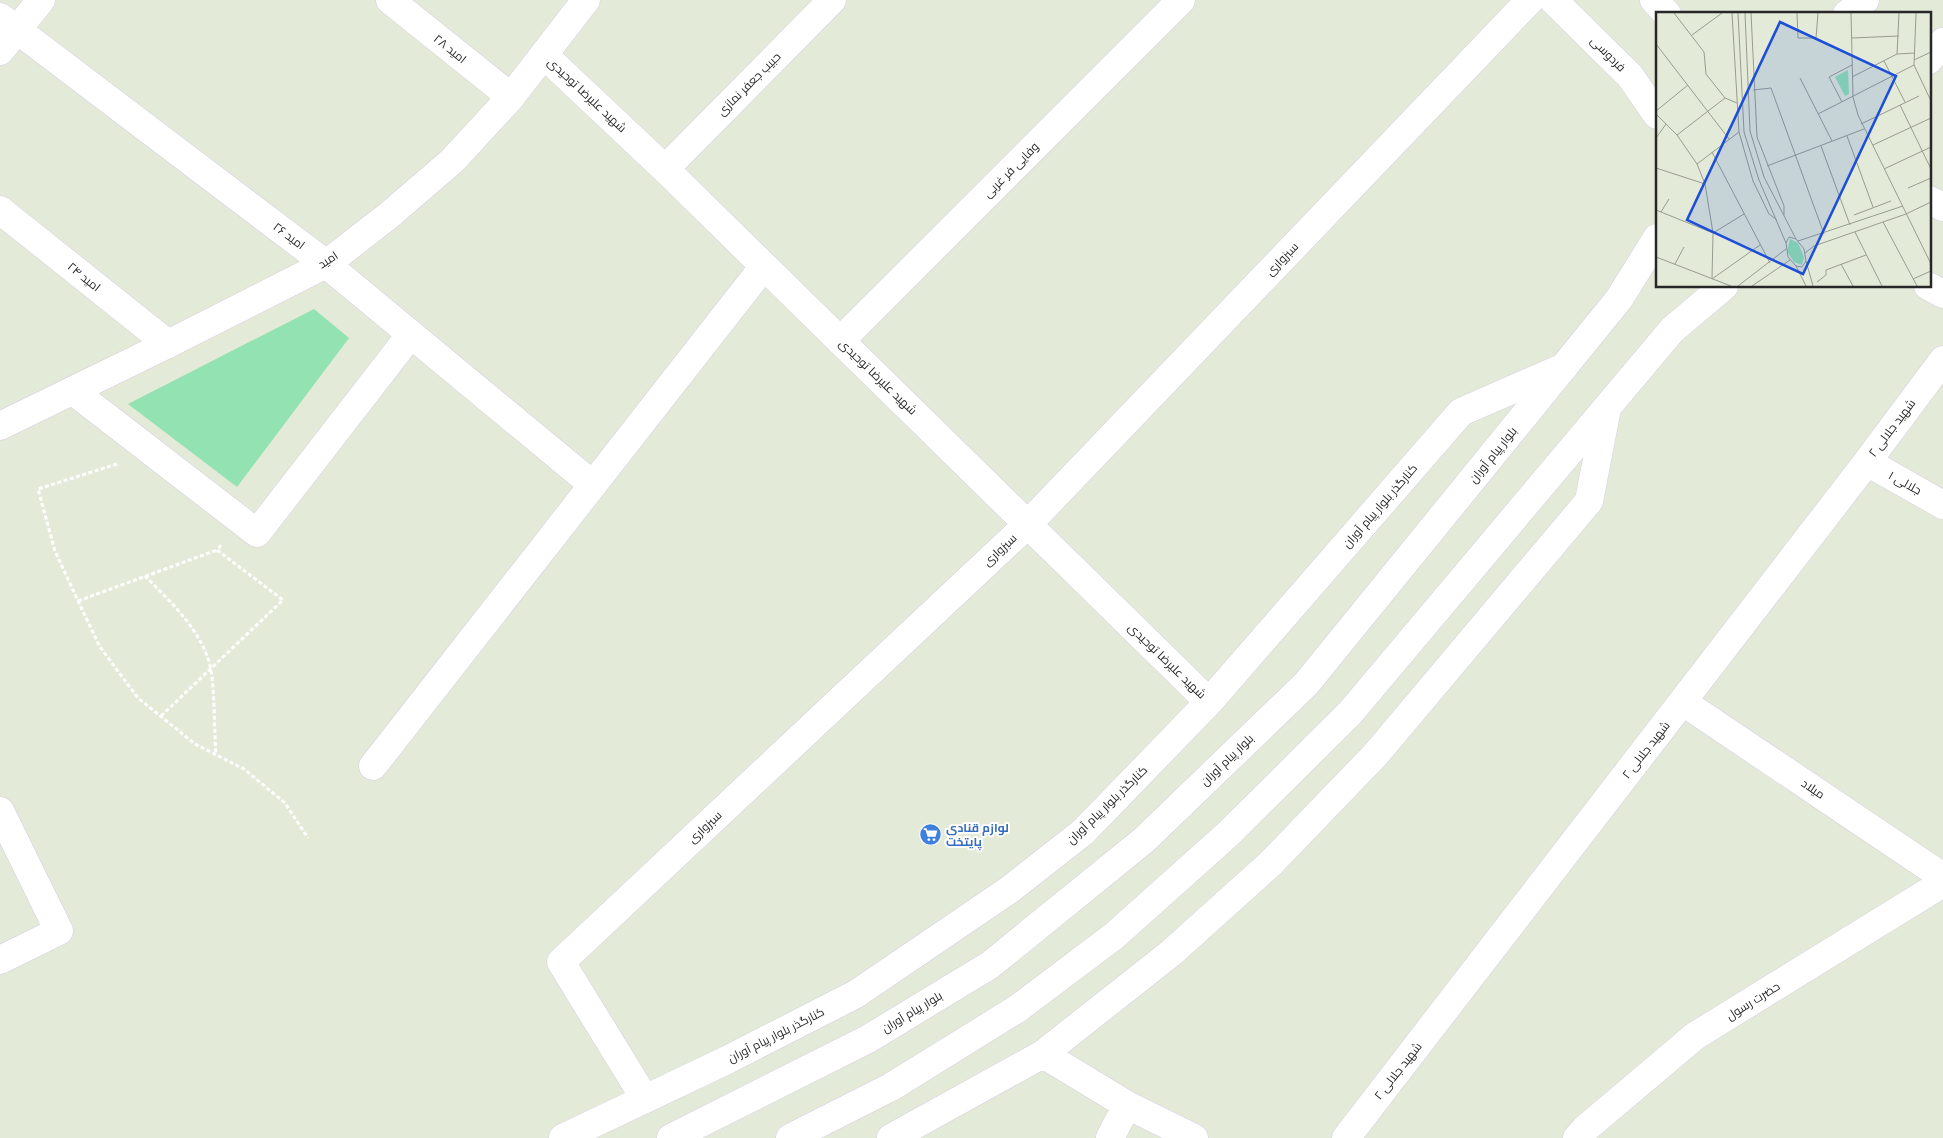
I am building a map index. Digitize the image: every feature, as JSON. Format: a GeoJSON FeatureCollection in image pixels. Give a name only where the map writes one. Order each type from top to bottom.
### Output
{"type":"FeatureCollection","features":[{"type":"Feature","properties":{"kind":"street"},"geometry":{"type":"LineString","coordinates":[[0,51],[8,23],[40,0]]}},
{"type":"Feature","properties":{"kind":"street","name":"امید ۲۸"},"geometry":{"type":"LineString","coordinates":[[390,0],[511,97]]}},
{"type":"Feature","properties":{"kind":"street","name":"امید"},"geometry":{"type":"LineString","coordinates":[[0,426],[326,264],[388,216],[452,160],[511,97],[586,0]]}},
{"type":"Feature","properties":{"kind":"street","name":"حبیب جعفر نمازی"},"geometry":{"type":"LineString","coordinates":[[665,169],[832,0]]}},
{"type":"Feature","properties":{"kind":"street","name":"وفایی فر غربی"},"geometry":{"type":"LineString","coordinates":[[840,341],[1181,0]]}},
{"type":"Feature","properties":{"kind":"street","name":"سبزواری"},"geometry":{"type":"LineString","coordinates":[[645,1099],[561,962],[1028,524],[1530,0]]}},
{"type":"Feature","properties":{"kind":"street","name":"فردوسی"},"geometry":{"type":"LineString","coordinates":[[1553,0],[1630,76],[1656,114]]}},
{"type":"Feature","properties":{"kind":"street"},"geometry":{"type":"LineString","coordinates":[[1654,0],[1665,12]]}},
{"type":"Feature","properties":{"kind":"street"},"geometry":{"type":"LineString","coordinates":[[1850,12],[1865,0]]}},
{"type":"Feature","properties":{"kind":"street","name":"امید ۲۶"},"geometry":{"type":"LineString","coordinates":[[8,23],[326,264],[593,485]]}},
{"type":"Feature","properties":{"kind":"street"},"geometry":{"type":"LineString","coordinates":[[1930,59],[1943,42]]}},
{"type":"Feature","properties":{"kind":"street","name":"شهید علیرضا توحیدی"},"geometry":{"type":"LineString","coordinates":[[544,55],[665,169],[1209,702]]}},
{"type":"Feature","properties":{"kind":"street"},"geometry":{"type":"LineString","coordinates":[[1930,201],[1943,208]]}},
{"type":"Feature","properties":{"kind":"street","name":"امید ۲۴"},"geometry":{"type":"LineString","coordinates":[[0,210],[168,344]]}},
{"type":"Feature","properties":{"kind":"street","name":"بلوار پیام آوران"},"geometry":{"type":"LineString","coordinates":[[671,1138],[868,1039],[990,965],[1144,840],[1306,684],[1619,300],[1656,240]]}},
{"type":"Feature","properties":{"kind":"street"},"geometry":{"type":"LineString","coordinates":[[373,766],[764,266]]}},
{"type":"Feature","properties":{"kind":"street"},"geometry":{"type":"LineString","coordinates":[[1930,287],[1943,294]]}},
{"type":"Feature","properties":{"kind":"street"},"geometry":{"type":"LineString","coordinates":[[790,1138],[891,1087],[1008,1014],[1114,936],[1228,834],[1350,713],[1672,330],[1722,288]]}},
{"type":"Feature","properties":{"kind":"street"},"geometry":{"type":"LineString","coordinates":[[73,391],[257,533],[411,334]]}},
{"type":"Feature","properties":{"kind":"street","name":"شهید جلالی ۲"},"geometry":{"type":"LineString","coordinates":[[1346,1138],[1683,702],[1943,360]]}},
{"type":"Feature","properties":{"kind":"street","name":"کنارگذر بلوار پیام آوران"},"geometry":{"type":"LineString","coordinates":[[563,1138],[727,1060],[856,994],[1009,890],[1083,832],[1209,702],[1461,412],[1564,367]]}},
{"type":"Feature","properties":{"kind":"street"},"geometry":{"type":"LineString","coordinates":[[891,1138],[1043,1054],[1171,952],[1271,863],[1376,754],[1589,501],[1606,408]]}},
{"type":"Feature","properties":{"kind":"street","name":"جلالی ۱"},"geometry":{"type":"LineString","coordinates":[[1867,462],[1943,505]]}},
{"type":"Feature","properties":{"kind":"street","name":"میلاد"},"geometry":{"type":"LineString","coordinates":[[1683,702],[1943,877]]}},
{"type":"Feature","properties":{"kind":"street"},"geometry":{"type":"LineString","coordinates":[[0,811],[59,931],[0,960]]}},
{"type":"Feature","properties":{"kind":"street","name":"حضرت رسول"},"geometry":{"type":"LineString","coordinates":[[1583,1135],[1695,1036],[1943,882]]}},
{"type":"Feature","properties":{"kind":"street"},"geometry":{"type":"LineString","coordinates":[[1043,1054],[1127,1105],[1194,1138]]}},
{"type":"Feature","properties":{"kind":"street"},"geometry":{"type":"LineString","coordinates":[[1110,1138],[1127,1105]]}},
{"type":"Feature","properties":{"kind":"path"},"geometry":{"type":"LineString","coordinates":[[153,453],[38,489],[55,551],[100,647],[138,698],[195,744],[244,770],[285,803],[308,838]]}},
{"type":"Feature","properties":{"kind":"path"},"geometry":{"type":"LineString","coordinates":[[78,602],[217,550],[241,521]]}},
{"type":"Feature","properties":{"kind":"path"},"geometry":{"type":"LineString","coordinates":[[161,716],[283,600],[217,550]]}},
{"type":"Feature","properties":{"kind":"path"},"geometry":{"type":"LineString","coordinates":[[145,576],[176,608],[200,640],[210,669],[216,755]]}},
{"type":"Feature","properties":{"kind":"green space"},"geometry":{"type":"Polygon","coordinates":[[[314,309],[349,338],[237,487],[128,404],[314,309]]]}},
{"type":"Feature","properties":{"kind":"place","name":"لوازم قنادی پایتخت"},"geometry":{"type":"Point","coordinates":[930,835]}}]}
